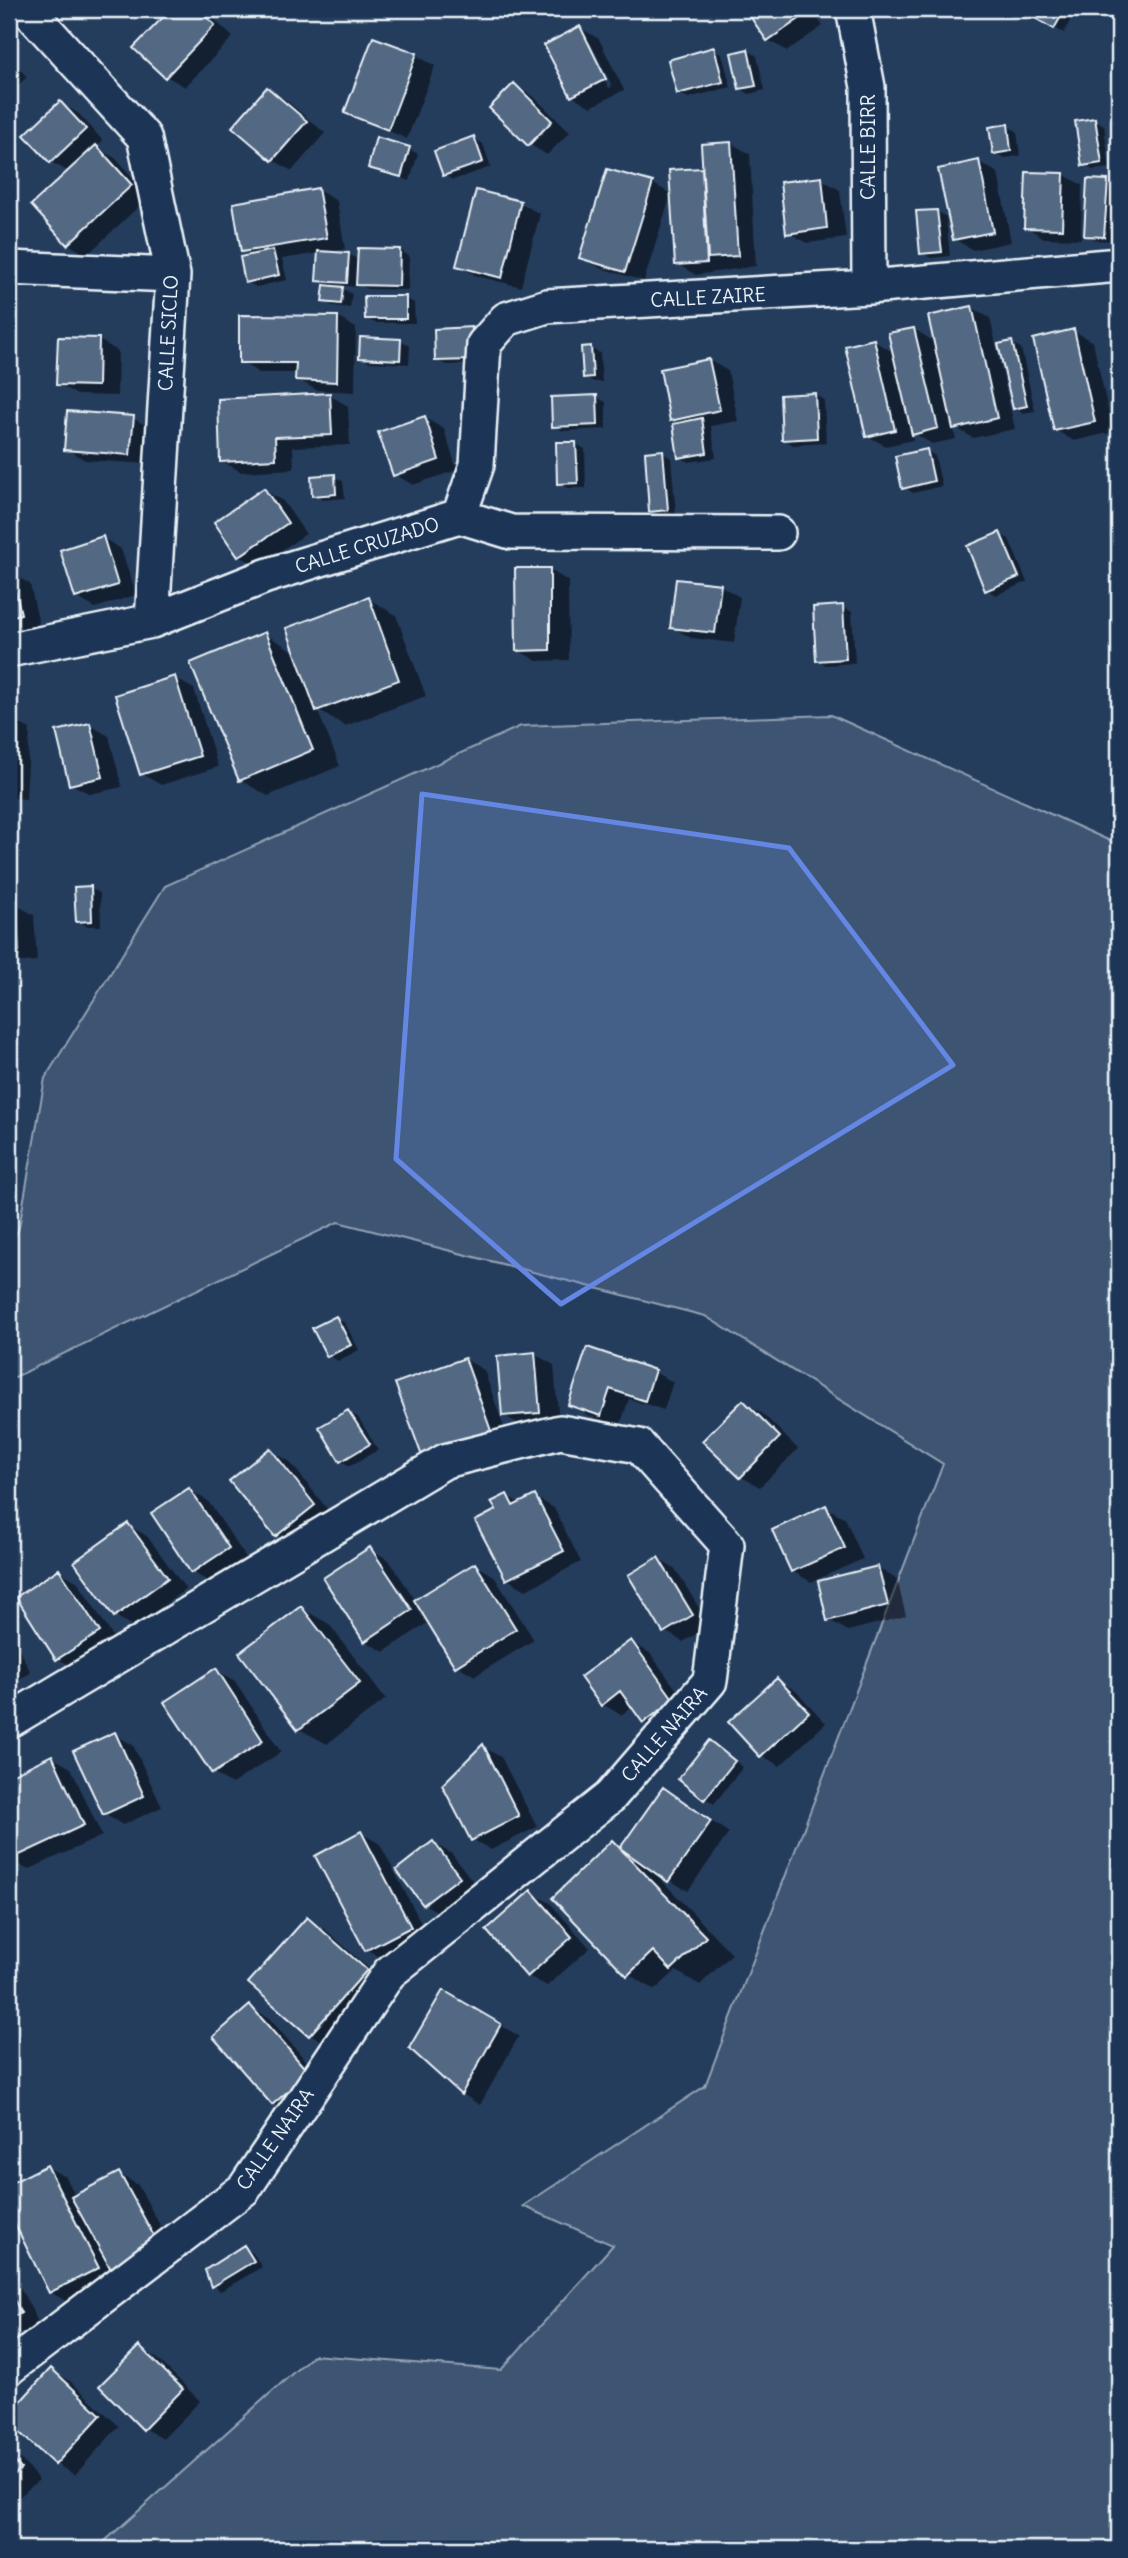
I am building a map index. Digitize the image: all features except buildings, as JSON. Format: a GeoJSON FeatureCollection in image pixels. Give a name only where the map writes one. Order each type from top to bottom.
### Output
{"type":"FeatureCollection","features":[{"type":"Feature","properties":{"kind":"street","name":"CALLE SICLO"},"geometry":{"type":"LineString","coordinates":[[27,9],[144,137],[173,275],[152,621]]}},
{"type":"Feature","properties":{"kind":"street","name":"CALLE BIRR"},"geometry":{"type":"LineString","coordinates":[[853,9],[869,87],[869,287]]}},
{"type":"Feature","properties":{"kind":"street","name":"CALLE ZAIRE"},"geometry":{"type":"LineString","coordinates":[[459,516],[477,465],[485,344],[506,319],[547,306],[869,287],[1119,265]]}},
{"type":"Feature","properties":{"kind":"street"},"geometry":{"type":"LineString","coordinates":[[9,268],[173,275]]}},
{"type":"Feature","properties":{"kind":"street","name":"CALLE CRUZADO"},"geometry":{"type":"LineString","coordinates":[[9,650],[152,621],[266,576],[459,516],[510,532],[778,533]]}},
{"type":"Feature","properties":{"kind":"street","name":"CALLE NAIRA"},"geometry":{"type":"LineString","coordinates":[[9,1721],[445,1461],[560,1432],[639,1446],[727,1545],[710,1681],[610,1797],[389,1973],[244,2189],[9,2368]]}},
{"type":"Feature","properties":{"kind":"highlighted area"},"geometry":{"type":"Polygon","coordinates":[[[422,794],[789,848],[953,1065],[561,1304],[396,1159],[422,794]]]}},
{"type":"Feature","properties":{"kind":"shaded area"},"geometry":{"type":"Polygon","coordinates":[[[831,715],[1119,845],[1119,2549],[96,2549],[313,2355],[501,2370],[613,2245],[523,2206],[705,2086],[943,1464],[705,1316],[338,1222],[9,1380],[9,1249],[19,1228],[45,1078],[165,886],[521,726],[831,715]]]}}]}
